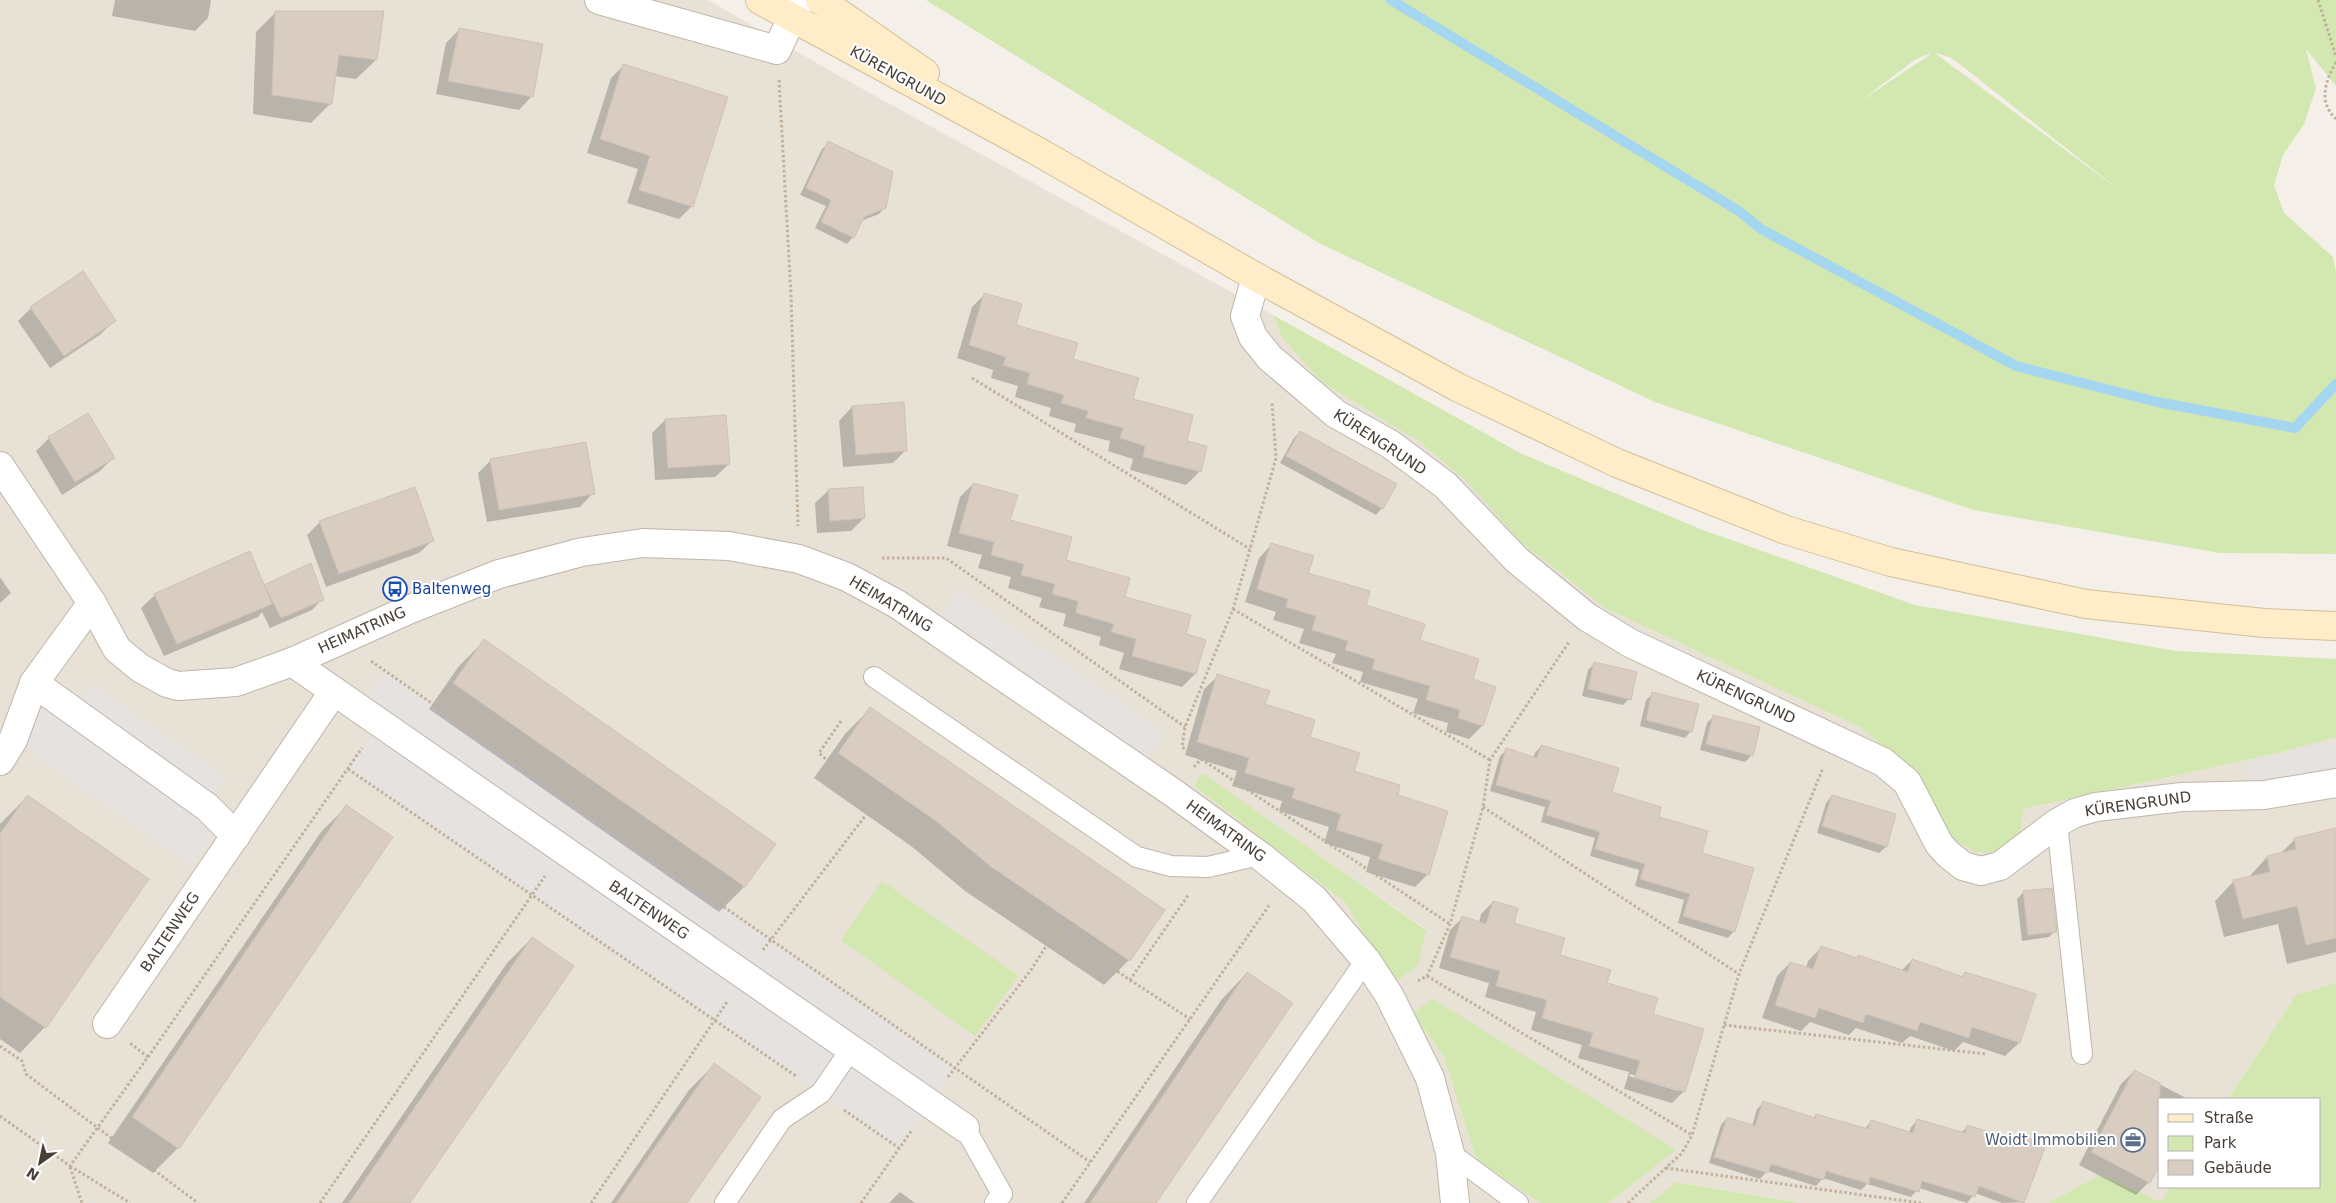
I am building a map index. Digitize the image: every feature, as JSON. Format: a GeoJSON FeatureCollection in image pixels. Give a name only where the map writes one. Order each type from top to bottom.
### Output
{"type":"FeatureCollection","features":[{"type":"Feature","properties":{"kind":"main road","name":"KÜRENGRUND"},"geometry":{"type":"LineString","coordinates":[[760,0],[796,9],[1256,277],[1457,387],[1617,463],[1786,530],[1891,562],[2086,604],[2264,623],[2336,626]]}},
{"type":"Feature","properties":{"kind":"main road","name":"KÜRENGRUND"},"geometry":{"type":"LineString","coordinates":[[820,0],[1037,151]]}},
{"type":"Feature","properties":{"kind":"street"},"geometry":{"type":"LineString","coordinates":[[600,0],[777,50],[796,9]]}},
{"type":"Feature","properties":{"kind":"street","name":"KÜRENGRUND"},"geometry":{"type":"LineString","coordinates":[[1256,277],[1245,316],[1252,337],[1270,358],[1336,414],[1390,444],[1445,485],[1517,560],[1587,617],[1630,643],[1883,762],[1907,782],[1939,844],[1963,866],[1981,871],[1994,869],[2057,823],[2076,813],[2096,807],[2182,797],[2264,794],[2336,783]]}},
{"type":"Feature","properties":{"kind":"street","name":"HEIMATRING"},"geometry":{"type":"LineString","coordinates":[[0,466],[92,604],[117,649],[140,668],[166,683],[178,686],[236,682],[292,662],[408,610],[499,574],[582,552],[643,543],[729,546],[799,559],[847,577],[897,604],[1172,792],[1259,855],[1314,899],[1366,960],[1389,995],[1430,1078],[1450,1153],[1455,1203]]}},
{"type":"Feature","properties":{"kind":"street"},"geometry":{"type":"LineString","coordinates":[[0,761],[14,740],[34,683],[92,604]]}},
{"type":"Feature","properties":{"kind":"street","name":"BALTENWEG"},"geometry":{"type":"LineString","coordinates":[[292,662],[965,1128]]}},
{"type":"Feature","properties":{"kind":"street"},"geometry":{"type":"LineString","coordinates":[[34,683],[207,807],[236,836]]}},
{"type":"Feature","properties":{"kind":"street","name":"BALTENWEG"},"geometry":{"type":"LineString","coordinates":[[107,1024],[334,691]]}},
{"type":"Feature","properties":{"kind":"lane"},"geometry":{"type":"LineString","coordinates":[[874,677],[1137,857],[1171,866],[1208,867],[1259,855]]}},
{"type":"Feature","properties":{"kind":"lane"},"geometry":{"type":"LineString","coordinates":[[2057,823],[2082,1054]]}},
{"type":"Feature","properties":{"kind":"lane"},"geometry":{"type":"LineString","coordinates":[[1197,1203],[1366,960]]}},
{"type":"Feature","properties":{"kind":"lane"},"geometry":{"type":"LineString","coordinates":[[725,1203],[782,1119],[821,1093],[851,1049]]}},
{"type":"Feature","properties":{"kind":"lane"},"geometry":{"type":"LineString","coordinates":[[965,1128],[1002,1194],[995,1203]]}},
{"type":"Feature","properties":{"kind":"lane"},"geometry":{"type":"LineString","coordinates":[[1450,1153],[1518,1203]]}},
{"type":"Feature","properties":{"kind":"path"},"geometry":{"type":"LineString","coordinates":[[2318,0],[2336,56]]}},
{"type":"Feature","properties":{"kind":"path"},"geometry":{"type":"LineString","coordinates":[[777,50],[792,294],[799,559]]}},
{"type":"Feature","properties":{"kind":"path"},"geometry":{"type":"LineString","coordinates":[[2336,62],[2328,76],[2324,93],[2328,111],[2336,120]]}},
{"type":"Feature","properties":{"kind":"path"},"geometry":{"type":"LineString","coordinates":[[1270,358],[1276,458],[1233,609],[1185,727],[1182,747],[1450,924]]}},
{"type":"Feature","properties":{"kind":"path"},"geometry":{"type":"LineString","coordinates":[[972,378],[1250,549]]}},
{"type":"Feature","properties":{"kind":"path"},"geometry":{"type":"LineString","coordinates":[[878,558],[946,558],[1185,727]]}},
{"type":"Feature","properties":{"kind":"path"},"geometry":{"type":"LineString","coordinates":[[1233,609],[1490,760]]}},
{"type":"Feature","properties":{"kind":"path"},"geometry":{"type":"LineString","coordinates":[[1587,617],[1490,760],[1483,807],[1450,924],[1427,976],[1692,1135]]}},
{"type":"Feature","properties":{"kind":"path"},"geometry":{"type":"LineString","coordinates":[[363,656],[1090,1162]]}},
{"type":"Feature","properties":{"kind":"path"},"geometry":{"type":"LineString","coordinates":[[841,721],[819,753],[875,803],[1057,930],[1190,1019]]}},
{"type":"Feature","properties":{"kind":"path"},"geometry":{"type":"LineString","coordinates":[[70,1166],[380,723]]}},
{"type":"Feature","properties":{"kind":"path"},"geometry":{"type":"LineString","coordinates":[[1628,1203],[1682,1153],[1692,1135],[1739,974],[1836,739]]}},
{"type":"Feature","properties":{"kind":"path"},"geometry":{"type":"LineString","coordinates":[[1172,792],[1201,760]]}},
{"type":"Feature","properties":{"kind":"path"},"geometry":{"type":"LineString","coordinates":[[348,769],[899,1148],[861,1203]]}},
{"type":"Feature","properties":{"kind":"path"},"geometry":{"type":"LineString","coordinates":[[745,976],[770,940],[875,803]]}},
{"type":"Feature","properties":{"kind":"path"},"geometry":{"type":"LineString","coordinates":[[1483,807],[1739,974]]}},
{"type":"Feature","properties":{"kind":"path"},"geometry":{"type":"LineString","coordinates":[[1130,980],[1208,867]]}},
{"type":"Feature","properties":{"kind":"path"},"geometry":{"type":"LineString","coordinates":[[1062,1203],[1289,878]]}},
{"type":"Feature","properties":{"kind":"path"},"geometry":{"type":"LineString","coordinates":[[320,1203],[531,895]]}},
{"type":"Feature","properties":{"kind":"path"},"geometry":{"type":"LineString","coordinates":[[930,1104],[1030,970],[1057,930]]}},
{"type":"Feature","properties":{"kind":"path"},"geometry":{"type":"LineString","coordinates":[[591,1203],[714,1022]]}},
{"type":"Feature","properties":{"kind":"path"},"geometry":{"type":"LineString","coordinates":[[107,1024],[148,1057]]}},
{"type":"Feature","properties":{"kind":"path"},"geometry":{"type":"LineString","coordinates":[[1724,1025],[1986,1054]]}},
{"type":"Feature","properties":{"kind":"path"},"geometry":{"type":"LineString","coordinates":[[0,1046],[22,1060],[26,1074],[198,1203]]}},
{"type":"Feature","properties":{"kind":"path"},"geometry":{"type":"LineString","coordinates":[[0,1116],[70,1166],[130,1203]]}},
{"type":"Feature","properties":{"kind":"path"},"geometry":{"type":"LineString","coordinates":[[70,1166],[82,1203]]}},
{"type":"Feature","properties":{"kind":"path"},"geometry":{"type":"LineString","coordinates":[[1665,1168],[1921,1203]]}},
{"type":"Feature","properties":{"kind":"shaded area"},"geometry":{"type":"Polygon","coordinates":[[[0,0],[708,0],[841,77],[1273,315],[1282,337],[1320,381],[1420,442],[1466,481],[1605,608],[1860,727],[1919,776],[1936,815],[2021,831],[2023,809],[2278,753],[2336,737],[2336,983],[2296,995],[2229,1098],[2158,1098],[2158,1188],[2170,1188],[2161,1203],[2100,1175],[2048,1203],[1801,1203],[1676,1182],[1650,1203],[1608,1203],[1676,1150],[1413,1013],[1444,1057],[1476,1159],[1540,1203],[0,1203],[0,0]],[[1202,774],[1194,786],[1345,902],[1393,983],[1426,929],[1202,774]]]}},
{"type":"Feature","properties":{"kind":"shaded area"},"geometry":{"type":"Polygon","coordinates":[[[958,590],[1165,733],[1148,757],[941,614],[958,590]]]}},
{"type":"Feature","properties":{"kind":"shaded area"},"geometry":{"type":"Polygon","coordinates":[[[386,671],[955,1069],[899,1148],[348,769],[380,723],[359,708],[386,671]]]}},
{"type":"Feature","properties":{"kind":"shaded area"},"geometry":{"type":"Polygon","coordinates":[[[90,683],[227,778],[207,807],[223,818],[191,865],[13,740],[46,694],[72,711],[90,683]]]}},
{"type":"Feature","properties":{"kind":"shaded area"},"geometry":{"type":"Polygon","coordinates":[[[2336,741],[2336,766],[2251,784],[2247,763],[2336,741]]]}},
{"type":"Feature","properties":{"kind":"green space"},"geometry":{"type":"Polygon","coordinates":[[[926,0],[2336,0],[2336,86],[2306,49],[2316,88],[2304,124],[2283,155],[2274,185],[2284,213],[2333,257],[2336,273],[2336,554],[2220,553],[1973,510],[1655,402],[1319,243],[926,0]],[[1931,54],[1916,59],[1859,102],[1931,54]],[[1936,54],[2123,193],[1952,58],[1936,54]]]}},
{"type":"Feature","properties":{"kind":"green space"},"geometry":{"type":"Polygon","coordinates":[[[1273,315],[1520,453],[1700,529],[1915,605],[2176,651],[2336,659],[2336,737],[2278,753],[2023,809],[2021,832],[2012,844],[1996,854],[1975,852],[1955,840],[1936,815],[1919,776],[1860,727],[1605,608],[1521,542],[1466,481],[1420,442],[1320,381],[1282,337],[1273,315]]]}},
{"type":"Feature","properties":{"kind":"green space"},"geometry":{"type":"Polygon","coordinates":[[[1202,773],[1426,930],[1418,965],[1393,984],[1345,902],[1194,786],[1202,773]]]}},
{"type":"Feature","properties":{"kind":"green space"},"geometry":{"type":"Polygon","coordinates":[[[882,881],[1019,976],[975,1036],[841,940],[882,881]]]}},
{"type":"Feature","properties":{"kind":"green space"},"geometry":{"type":"Polygon","coordinates":[[[2336,983],[2336,1203],[2048,1203],[2100,1175],[2161,1202],[2170,1188],[2321,1188],[2321,1098],[2229,1098],[2296,995],[2336,983]]]}},
{"type":"Feature","properties":{"kind":"green space"},"geometry":{"type":"Polygon","coordinates":[[[1433,999],[1676,1150],[1608,1203],[1540,1203],[1476,1159],[1444,1057],[1413,1013],[1433,999]]]}},
{"type":"Feature","properties":{"kind":"green space"},"geometry":{"type":"Polygon","coordinates":[[[1676,1182],[1801,1203],[1650,1203],[1676,1182]]]}},
{"type":"Feature","properties":{"kind":"building"},"geometry":{"type":"Polygon","coordinates":[[[275,11],[384,11],[377,60],[339,55],[332,104],[272,95],[275,11]]]}},
{"type":"Feature","properties":{"kind":"building"},"geometry":{"type":"Polygon","coordinates":[[[459,28],[543,44],[533,97],[448,81],[459,28]]]}},
{"type":"Feature","properties":{"kind":"building"},"geometry":{"type":"Polygon","coordinates":[[[623,64],[728,97],[693,207],[639,190],[650,156],[600,139],[623,64]]]}},
{"type":"Feature","properties":{"kind":"building"},"geometry":{"type":"Polygon","coordinates":[[[828,141],[893,172],[886,208],[864,217],[854,238],[821,222],[831,200],[806,188],[828,141]]]}},
{"type":"Feature","properties":{"kind":"building"},"geometry":{"type":"Polygon","coordinates":[[[83,271],[116,321],[64,356],[30,307],[83,271]]]}},
{"type":"Feature","properties":{"kind":"building"},"geometry":{"type":"Polygon","coordinates":[[[984,293],[1022,304],[1016,325],[1078,343],[1073,359],[1139,378],[1133,399],[1193,415],[1187,441],[1207,446],[1201,472],[1143,457],[1145,446],[1120,438],[1123,428],[1086,418],[1088,411],[1061,403],[1064,395],[1027,384],[1030,373],[1003,365],[1006,357],[969,345],[984,293]]]}},
{"type":"Feature","properties":{"kind":"building"},"geometry":{"type":"Polygon","coordinates":[[[904,402],[907,451],[856,455],[852,406],[904,402]]]}},
{"type":"Feature","properties":{"kind":"building"},"geometry":{"type":"Polygon","coordinates":[[[88,413],[115,458],[75,482],[48,437],[88,413]]]}},
{"type":"Feature","properties":{"kind":"building"},"geometry":{"type":"Polygon","coordinates":[[[726,415],[730,464],[668,468],[665,419],[726,415]]]}},
{"type":"Feature","properties":{"kind":"building"},"geometry":{"type":"Polygon","coordinates":[[[1300,431],[1397,484],[1383,509],[1286,456],[1300,431]]]}},
{"type":"Feature","properties":{"kind":"building"},"geometry":{"type":"Polygon","coordinates":[[[586,442],[595,494],[499,510],[490,459],[586,442]]]}},
{"type":"Feature","properties":{"kind":"building"},"geometry":{"type":"Polygon","coordinates":[[[973,483],[1018,495],[1010,520],[1072,537],[1066,560],[1130,578],[1125,597],[1191,615],[1186,634],[1206,640],[1196,674],[1132,656],[1136,639],[1111,632],[1114,624],[1076,613],[1078,601],[1052,594],[1055,584],[1021,575],[1024,564],[991,555],[994,542],[959,533],[973,483]]]}},
{"type":"Feature","properties":{"kind":"building"},"geometry":{"type":"Polygon","coordinates":[[[415,487],[434,541],[339,574],[319,521],[415,487]]]}},
{"type":"Feature","properties":{"kind":"building"},"geometry":{"type":"Polygon","coordinates":[[[863,487],[865,518],[830,521],[828,489],[863,487]]]}},
{"type":"Feature","properties":{"kind":"building"},"geometry":{"type":"Polygon","coordinates":[[[1271,543],[1314,556],[1308,573],[1370,591],[1366,605],[1425,624],[1420,640],[1479,659],[1473,679],[1496,687],[1483,726],[1458,718],[1460,710],[1426,700],[1430,686],[1372,669],[1375,659],[1345,650],[1348,641],[1312,630],[1316,616],[1286,607],[1288,599],[1257,589],[1271,543]]]}},
{"type":"Feature","properties":{"kind":"building"},"geometry":{"type":"Polygon","coordinates":[[[250,551],[272,604],[177,644],[154,594],[250,551]]]}},
{"type":"Feature","properties":{"kind":"building"},"geometry":{"type":"Polygon","coordinates":[[[311,563],[324,600],[281,618],[264,585],[311,563]]]}},
{"type":"Feature","properties":{"kind":"building"},"geometry":{"type":"Polygon","coordinates":[[[484,639],[776,844],[745,887],[453,683],[484,639]]]}},
{"type":"Feature","properties":{"kind":"building"},"geometry":{"type":"Polygon","coordinates":[[[1594,662],[1637,672],[1631,700],[1588,689],[1594,662]]]}},
{"type":"Feature","properties":{"kind":"building"},"geometry":{"type":"Polygon","coordinates":[[[1217,674],[1270,691],[1265,704],[1315,720],[1310,737],[1360,753],[1354,771],[1400,785],[1398,795],[1448,811],[1429,875],[1378,859],[1383,844],[1336,830],[1341,814],[1292,798],[1295,788],[1245,773],[1249,758],[1197,742],[1217,674]]]}},
{"type":"Feature","properties":{"kind":"building"},"geometry":{"type":"Polygon","coordinates":[[[1652,692],[1699,704],[1692,732],[1646,720],[1652,692]]]}},
{"type":"Feature","properties":{"kind":"building"},"geometry":{"type":"Polygon","coordinates":[[[870,707],[1165,910],[1130,961],[990,866],[936,821],[838,753],[870,707]]]}},
{"type":"Feature","properties":{"kind":"building"},"geometry":{"type":"Polygon","coordinates":[[[1713,715],[1760,727],[1753,756],[1706,744],[1713,715]]]}},
{"type":"Feature","properties":{"kind":"building"},"geometry":{"type":"Polygon","coordinates":[[[1541,745],[1619,768],[1612,792],[1661,807],[1659,817],[1708,831],[1702,853],[1754,868],[1735,932],[1683,916],[1690,894],[1640,879],[1645,864],[1595,849],[1600,832],[1546,815],[1551,801],[1496,785],[1506,748],[1537,758],[1541,745]]]}},
{"type":"Feature","properties":{"kind":"building"},"geometry":{"type":"Polygon","coordinates":[[[27,795],[149,879],[46,1028],[0,997],[0,834],[27,795]]]}},
{"type":"Feature","properties":{"kind":"building"},"geometry":{"type":"Polygon","coordinates":[[[1832,795],[1896,814],[1887,847],[1822,826],[1832,795]]]}},
{"type":"Feature","properties":{"kind":"building"},"geometry":{"type":"Polygon","coordinates":[[[346,805],[393,837],[179,1149],[132,1117],[346,805]]]}},
{"type":"Feature","properties":{"kind":"building"},"geometry":{"type":"Polygon","coordinates":[[[2336,828],[2336,938],[2306,945],[2297,906],[2243,919],[2233,880],[2270,872],[2267,856],[2296,849],[2294,838],[2336,828]]]}},
{"type":"Feature","properties":{"kind":"building"},"geometry":{"type":"Polygon","coordinates":[[[2052,888],[2057,932],[2028,935],[2023,891],[2052,888]]]}},
{"type":"Feature","properties":{"kind":"building"},"geometry":{"type":"Polygon","coordinates":[[[1493,901],[1518,908],[1514,923],[1565,938],[1560,955],[1611,970],[1607,983],[1658,998],[1653,1014],[1704,1029],[1685,1092],[1635,1077],[1640,1061],[1589,1046],[1593,1033],[1542,1018],[1547,1000],[1496,986],[1500,971],[1450,957],[1462,916],[1486,924],[1493,901]]]}},
{"type":"Feature","properties":{"kind":"building"},"geometry":{"type":"Polygon","coordinates":[[[532,937],[574,966],[410,1203],[349,1203],[532,937]]]}},
{"type":"Feature","properties":{"kind":"building"},"geometry":{"type":"Polygon","coordinates":[[[1821,946],[1857,958],[1858,955],[1908,972],[1912,959],[1963,977],[1965,972],[2036,994],[2020,1043],[1972,1027],[1969,1038],[1920,1022],[1917,1031],[1866,1014],[1863,1023],[1819,1008],[1815,1018],[1775,1005],[1790,962],[1813,969],[1821,946]]]}},
{"type":"Feature","properties":{"kind":"building"},"geometry":{"type":"Polygon","coordinates":[[[1247,972],[1293,1003],[1156,1203],[1090,1203],[1247,972]]]}},
{"type":"Feature","properties":{"kind":"building"},"geometry":{"type":"Polygon","coordinates":[[[714,1063],[761,1097],[687,1203],[616,1203],[714,1063]]]}},
{"type":"Feature","properties":{"kind":"building"},"geometry":{"type":"Polygon","coordinates":[[[2134,1070],[2160,1083],[2160,1098],[2158,1098],[2158,1169],[2150,1183],[2091,1152],[2134,1070]]]}},
{"type":"Feature","properties":{"kind":"building"},"geometry":{"type":"Polygon","coordinates":[[[1763,1101],[1815,1118],[1816,1114],[1868,1129],[1871,1120],[1913,1133],[1917,1119],[1965,1133],[1967,1125],[2018,1141],[2021,1135],[2046,1145],[2024,1203],[1979,1186],[1975,1197],[1922,1181],[1919,1192],[1870,1177],[1869,1184],[1826,1171],[1824,1180],[1771,1164],[1768,1173],[1714,1157],[1727,1117],[1755,1126],[1763,1101]]]}},
{"type":"Feature","properties":{"kind":"waterway"},"geometry":{"type":"LineString","coordinates":[[1391,0],[1739,211],[1761,229],[2016,366],[2157,402],[2295,428],[2336,384]]}},
{"type":"Feature","properties":{"kind":"place","name":"Baltenweg"},"geometry":{"type":"Point","coordinates":[395,589]}},
{"type":"Feature","properties":{"kind":"place","name":"Woidt Immobilien"},"geometry":{"type":"Point","coordinates":[2133,1140]}}]}
